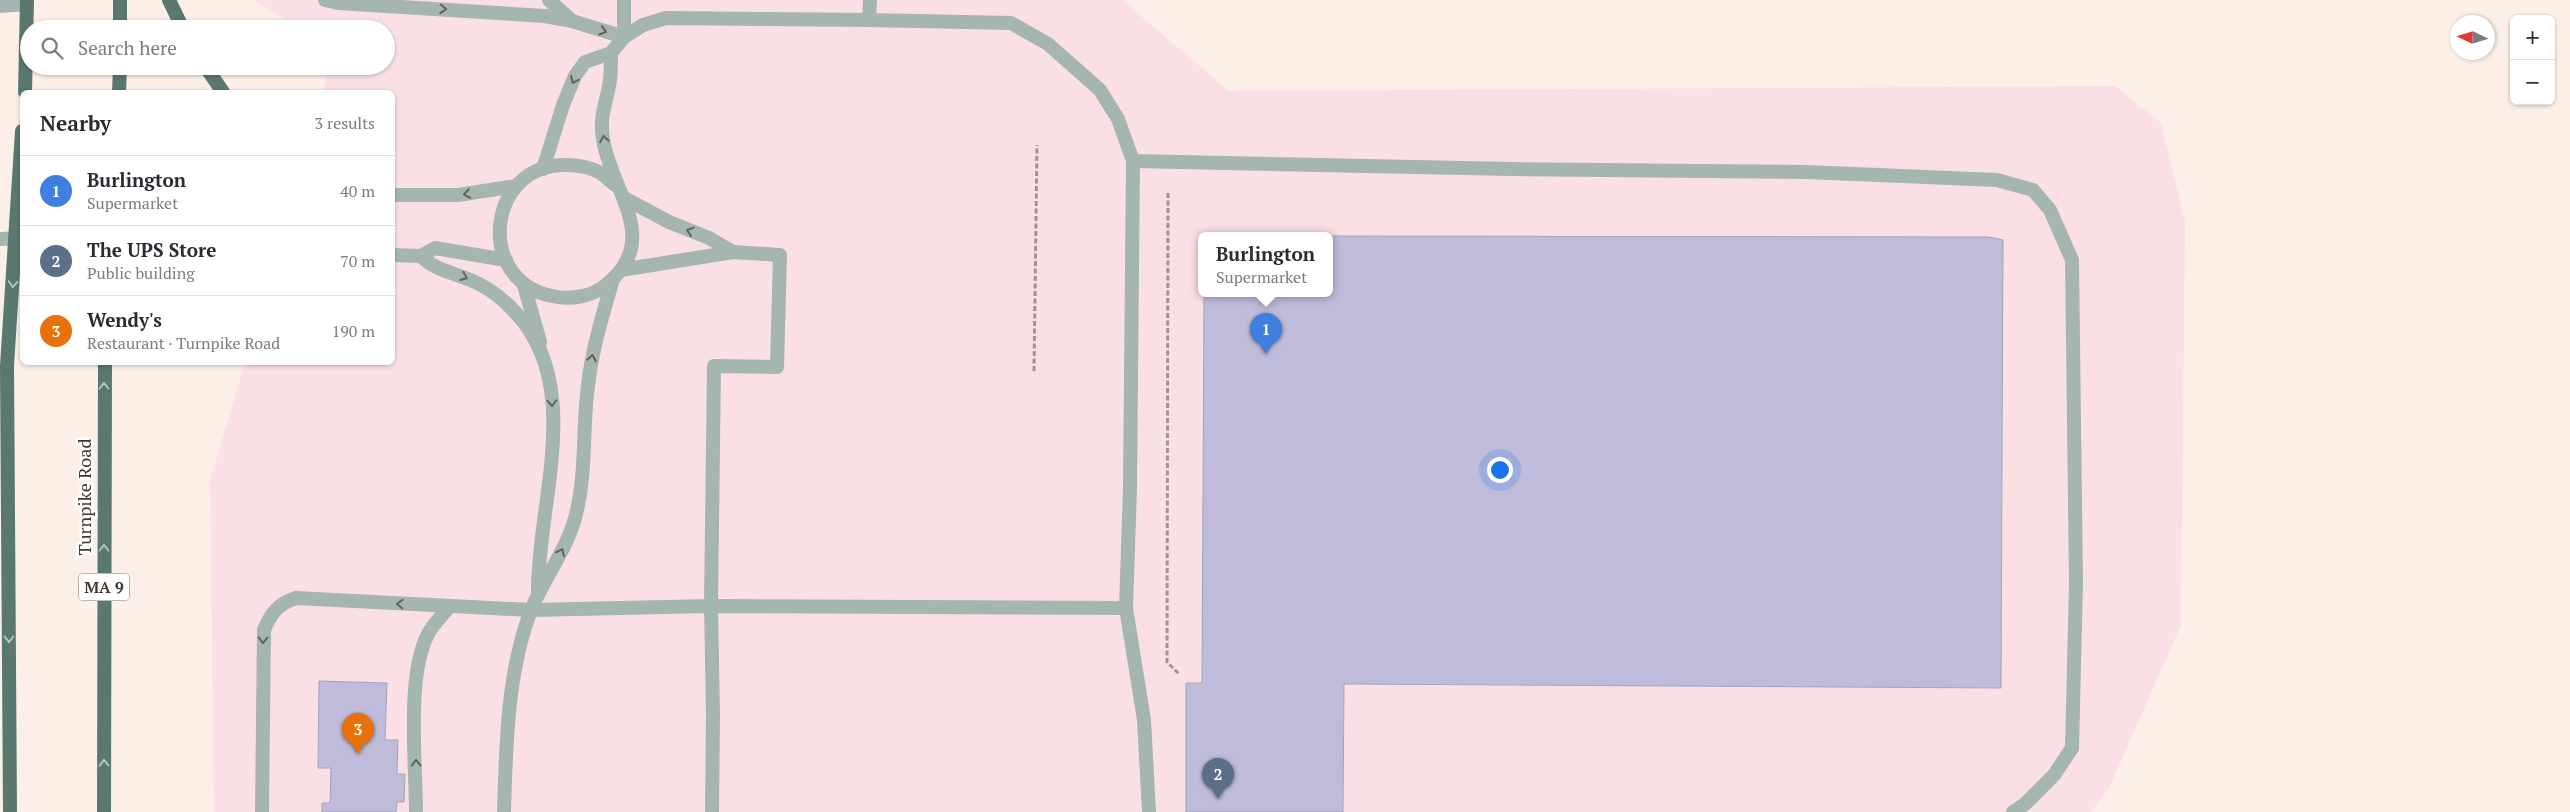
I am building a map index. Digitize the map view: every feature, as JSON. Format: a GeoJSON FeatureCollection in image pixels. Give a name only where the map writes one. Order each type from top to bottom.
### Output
{"type":"FeatureCollection","features":[{"type":"Feature","properties":{"kind":"highway"},"geometry":{"type":"LineString","coordinates":[[120,0],[120,20]]}},
{"type":"Feature","properties":{"kind":"highway"},"geometry":{"type":"LineString","coordinates":[[169,0],[179,20]]}},
{"type":"Feature","properties":{"kind":"highway"},"geometry":{"type":"LineString","coordinates":[[27,2],[27,20]]}},
{"type":"Feature","properties":{"kind":"highway"},"geometry":{"type":"LineString","coordinates":[[25,75],[25,90]]}},
{"type":"Feature","properties":{"kind":"highway"},"geometry":{"type":"LineString","coordinates":[[119,90],[120,75]]}},
{"type":"Feature","properties":{"kind":"highway"},"geometry":{"type":"LineString","coordinates":[[211,75],[222,90]]}},
{"type":"Feature","properties":{"kind":"highway"},"geometry":{"type":"LineString","coordinates":[[10,812],[7,366],[19,239],[20,203]]}},
{"type":"Feature","properties":{"kind":"highway","name":"Turnpike Road"},"geometry":{"type":"LineString","coordinates":[[104,812],[105,365]]}},
{"type":"Feature","properties":{"kind":"lane"},"geometry":{"type":"LineString","coordinates":[[325,0],[338,3],[545,16],[572,21],[624,38]]}},
{"type":"Feature","properties":{"kind":"lane"},"geometry":{"type":"LineString","coordinates":[[549,0],[572,21]]}},
{"type":"Feature","properties":{"kind":"lane"},"geometry":{"type":"LineString","coordinates":[[624,0],[624,38]]}},
{"type":"Feature","properties":{"kind":"lane"},"geometry":{"type":"LineString","coordinates":[[869,20],[870,0]]}},
{"type":"Feature","properties":{"kind":"lane"},"geometry":{"type":"LineString","coordinates":[[0,6],[27,2]]}},
{"type":"Feature","properties":{"kind":"lane"},"geometry":{"type":"LineString","coordinates":[[542,169],[562,105],[575,76],[584,62],[611,53],[624,38],[643,25],[666,18],[1012,23],[1048,44],[1100,90],[1118,119],[1133,161],[1126,608],[1144,720],[1149,812]]}},
{"type":"Feature","properties":{"kind":"lane"},"geometry":{"type":"LineString","coordinates":[[504,812],[506,749],[513,691],[522,643],[531,610],[563,548],[575,518],[581,482],[588,386],[594,351],[617,274],[630,251],[633,228],[603,139],[601,113],[610,81],[611,53]]}},
{"type":"Feature","properties":{"kind":"lane"},"geometry":{"type":"LineString","coordinates":[[1133,161],[1501,169],[1807,172],[1997,180],[2033,190],[2050,210],[2072,260],[2076,583],[2072,748],[2054,775],[2025,804],[2013,812]]}},
{"type":"Feature","properties":{"kind":"lane"},"geometry":{"type":"LineString","coordinates":[[538,595],[538,572],[551,479],[552,396],[543,359],[538,326],[524,285],[510,268],[501,249],[498,228],[503,205],[516,186],[534,172],[555,164],[577,164],[598,172],[620,192],[669,222],[709,238],[733,252]]}},
{"type":"Feature","properties":{"kind":"lane"},"geometry":{"type":"LineString","coordinates":[[395,195],[458,196],[516,186]]}},
{"type":"Feature","properties":{"kind":"lane"},"geometry":{"type":"LineString","coordinates":[[0,239],[19,239]]}},
{"type":"Feature","properties":{"kind":"lane"},"geometry":{"type":"LineString","coordinates":[[395,255],[421,256],[435,248],[506,260]]}},
{"type":"Feature","properties":{"kind":"lane"},"geometry":{"type":"LineString","coordinates":[[524,285],[544,294],[565,298],[586,296],[606,286],[617,274],[733,252],[780,255],[777,367],[714,366],[710,606],[713,714],[712,812]]}},
{"type":"Feature","properties":{"kind":"lane"},"geometry":{"type":"LineString","coordinates":[[421,256],[430,266],[475,282],[494,293],[515,312],[529,329],[543,359]]}},
{"type":"Feature","properties":{"kind":"lane"},"geometry":{"type":"LineString","coordinates":[[262,812],[264,630],[270,615],[282,602],[296,598],[531,610],[710,606],[1126,608]]}},
{"type":"Feature","properties":{"kind":"lane"},"geometry":{"type":"LineString","coordinates":[[416,812],[415,686],[417,661],[428,633],[449,607]]}},
{"type":"Feature","properties":{"kind":"path"},"geometry":{"type":"LineString","coordinates":[[1034,371],[1037,145]]}},
{"type":"Feature","properties":{"kind":"path"},"geometry":{"type":"LineString","coordinates":[[1168,193],[1167,662],[1179,674]]}},
{"type":"Feature","properties":{"kind":"shaded area"},"geometry":{"type":"Polygon","coordinates":[[[254,0],[1122,0],[1229,91],[2115,86],[2161,123],[2185,222],[2181,625],[2109,788],[2091,812],[214,812],[210,481],[244,365],[395,365],[395,90],[324,90],[326,80],[324,75],[395,75],[395,20],[286,20],[254,0]]]}},
{"type":"Feature","properties":{"kind":"building"},"geometry":{"type":"Polygon","coordinates":[[[1333,236],[1989,237],[2003,240],[2001,688],[1344,684],[1343,812],[1186,812],[1186,683],[1202,683],[1204,297],[1333,297],[1333,236]]]}},
{"type":"Feature","properties":{"kind":"building"},"geometry":{"type":"Polygon","coordinates":[[[319,681],[387,683],[385,740],[398,740],[397,774],[405,774],[404,802],[397,802],[396,812],[322,812],[322,803],[330,803],[331,768],[318,768],[319,681]]]}},
{"type":"Feature","properties":{"kind":"place","name":"Burlington"},"geometry":{"type":"Point","coordinates":[1266,354]}},
{"type":"Feature","properties":{"kind":"place","name":"Wendy's"},"geometry":{"type":"Point","coordinates":[358,754]}},
{"type":"Feature","properties":{"kind":"place","name":"The UPS Store"},"geometry":{"type":"Point","coordinates":[1218,799]}}]}
